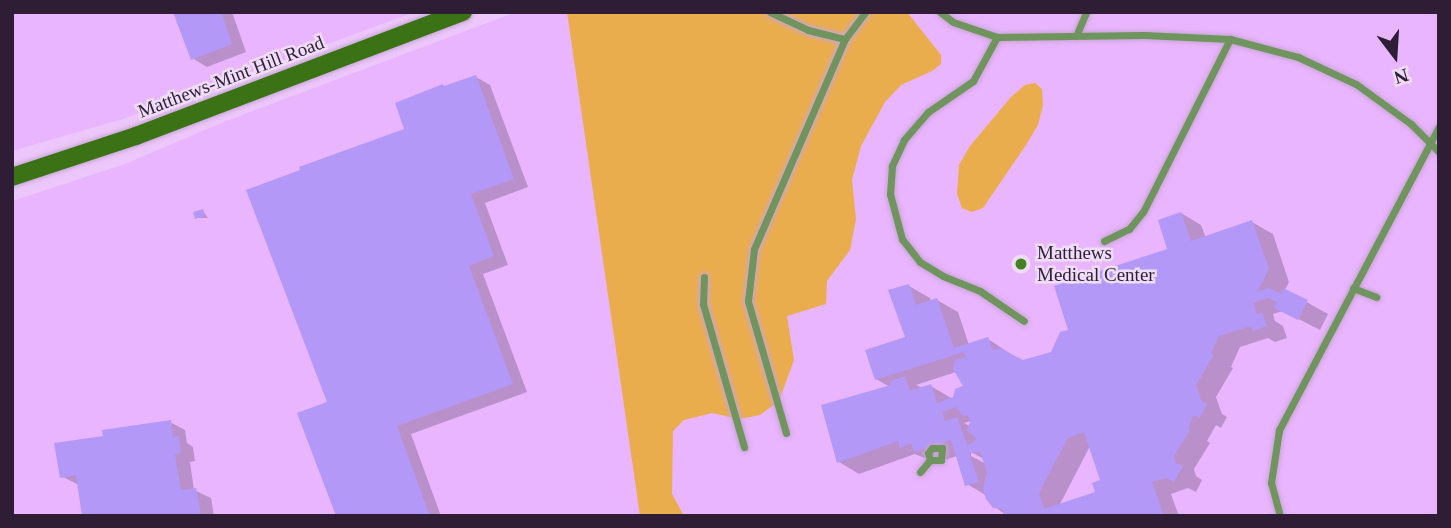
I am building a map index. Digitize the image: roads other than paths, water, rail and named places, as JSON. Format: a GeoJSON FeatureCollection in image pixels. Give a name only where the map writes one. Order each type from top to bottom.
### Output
{"type":"FeatureCollection","features":[{"type":"Feature","properties":{"kind":"main road","name":"Matthews-Mint Hill Road"},"geometry":{"type":"LineString","coordinates":[[12,177],[136,136],[463,12]]}},
{"type":"Feature","properties":{"kind":"lane"},"geometry":{"type":"LineString","coordinates":[[770,12],[808,30],[845,39]]}},
{"type":"Feature","properties":{"kind":"lane"},"geometry":{"type":"LineString","coordinates":[[786,433],[748,300],[754,249],[845,39],[865,12]]}},
{"type":"Feature","properties":{"kind":"lane"},"geometry":{"type":"LineString","coordinates":[[940,12],[953,22],[997,37],[1230,39],[1298,57],[1356,84],[1411,124],[1439,152]]}},
{"type":"Feature","properties":{"kind":"lane"},"geometry":{"type":"LineString","coordinates":[[1076,36],[1086,12]]}},
{"type":"Feature","properties":{"kind":"lane"},"geometry":{"type":"LineString","coordinates":[[997,37],[983,67],[972,81],[928,112],[904,140],[892,166],[890,194],[902,239],[920,262],[980,291],[1024,321]]}},
{"type":"Feature","properties":{"kind":"lane"},"geometry":{"type":"LineString","coordinates":[[1104,241],[1129,229],[1143,212],[1230,39]]}},
{"type":"Feature","properties":{"kind":"lane"},"geometry":{"type":"LineString","coordinates":[[1280,516],[1271,483],[1279,430],[1439,127]]}},
{"type":"Feature","properties":{"kind":"lane"},"geometry":{"type":"LineString","coordinates":[[704,277],[703,304],[744,447]]}},
{"type":"Feature","properties":{"kind":"lane"},"geometry":{"type":"LineString","coordinates":[[1353,288],[1376,297]]}},
{"type":"Feature","properties":{"kind":"lane"},"geometry":{"type":"LineString","coordinates":[[920,472],[930,460]]}},
{"type":"Feature","properties":{"kind":"place","name":"Matthews Medical Center"},"geometry":{"type":"Point","coordinates":[1021,264]}}]}
